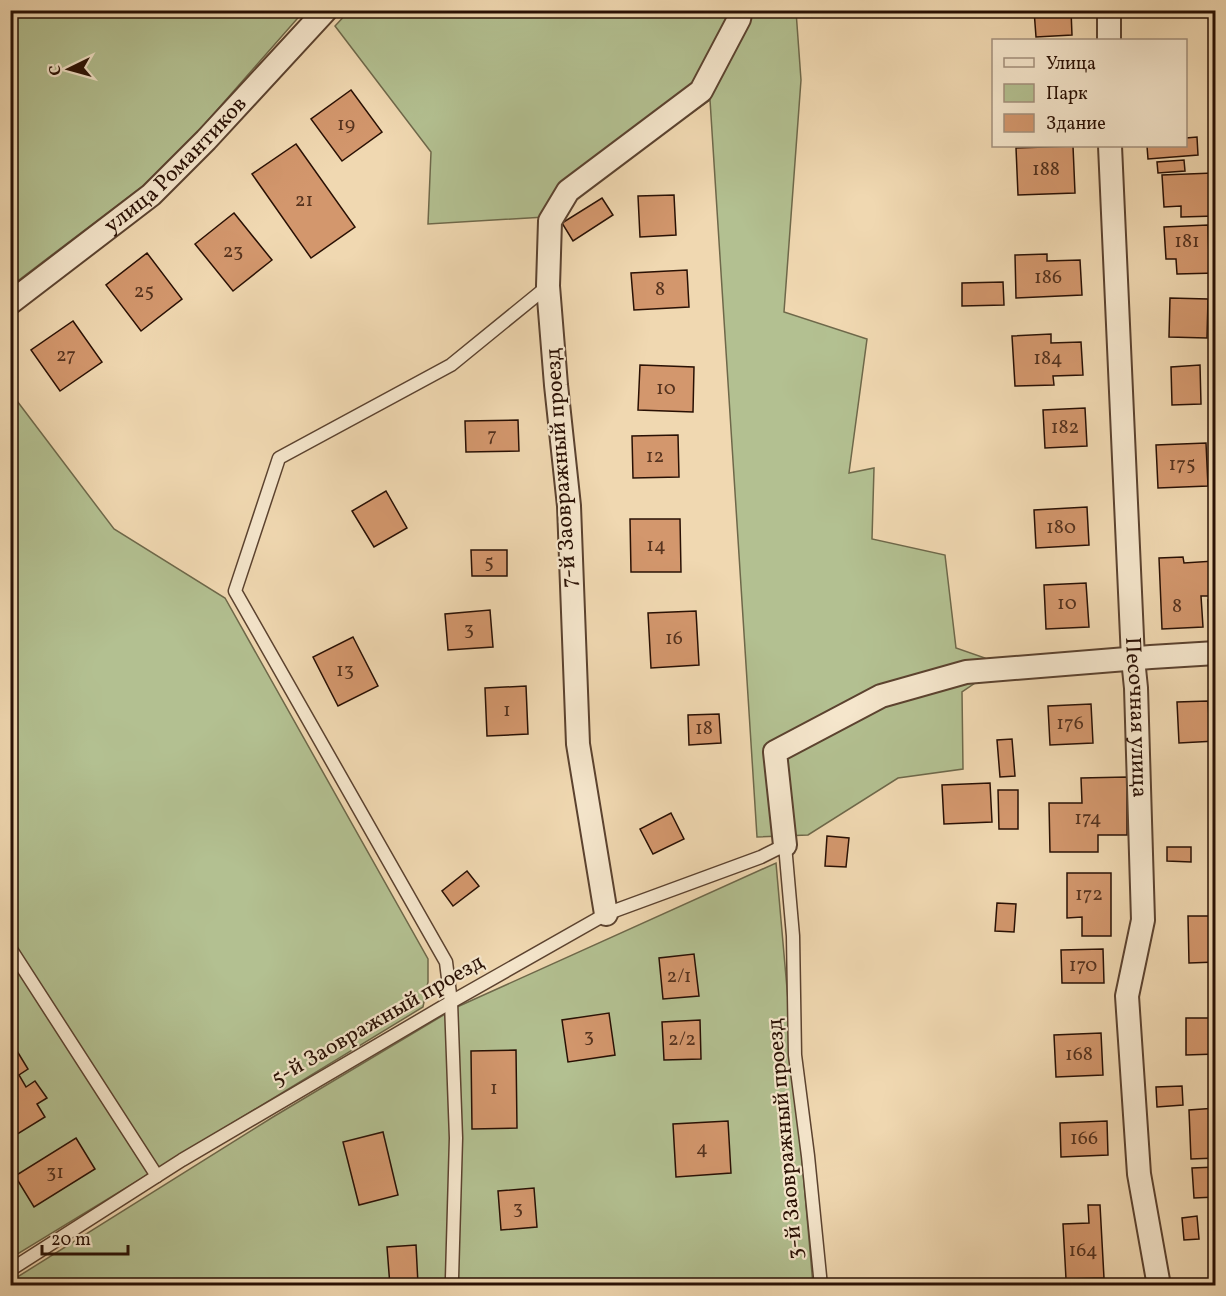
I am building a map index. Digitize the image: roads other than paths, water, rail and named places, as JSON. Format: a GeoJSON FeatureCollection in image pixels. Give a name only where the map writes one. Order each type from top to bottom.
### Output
{"type":"FeatureCollection","features":[{"type":"Feature","properties":{"kind":"street","name":"улица Романтиков"},"geometry":{"type":"LineString","coordinates":[[10,303],[151,195],[206,140],[326,10]]}},
{"type":"Feature","properties":{"kind":"street","name":"7-й Заовражный проезд"},"geometry":{"type":"LineString","coordinates":[[606,914],[578,744],[568,506],[548,286],[550,221],[568,191],[701,91],[739,19],[741,10]]}},
{"type":"Feature","properties":{"kind":"street"},"geometry":{"type":"LineString","coordinates":[[1109,10],[1109,39]]}},
{"type":"Feature","properties":{"kind":"street","name":"Песочная улица"},"geometry":{"type":"LineString","coordinates":[[1110,147],[1132,659],[1136,688],[1143,920],[1127,996],[1139,1174],[1159,1286]]}},
{"type":"Feature","properties":{"kind":"street"},"geometry":{"type":"LineString","coordinates":[[785,844],[775,752],[881,696],[966,672],[1215,653]]}},
{"type":"Feature","properties":{"kind":"lane"},"geometry":{"type":"LineString","coordinates":[[452,1278],[456,1138],[451,1002],[446,962],[236,591],[279,458],[451,365],[548,286]]}},
{"type":"Feature","properties":{"kind":"lane","name":"5-й Заовражный проезд"},"geometry":{"type":"LineString","coordinates":[[10,1270],[192,1154],[606,914],[761,857],[785,844]]}},
{"type":"Feature","properties":{"kind":"lane","name":"3-й Заовражный проезд"},"geometry":{"type":"LineString","coordinates":[[785,844],[793,936],[795,1055],[821,1286]]}},
{"type":"Feature","properties":{"kind":"lane"},"geometry":{"type":"LineString","coordinates":[[10,948],[157,1176]]}}]}
